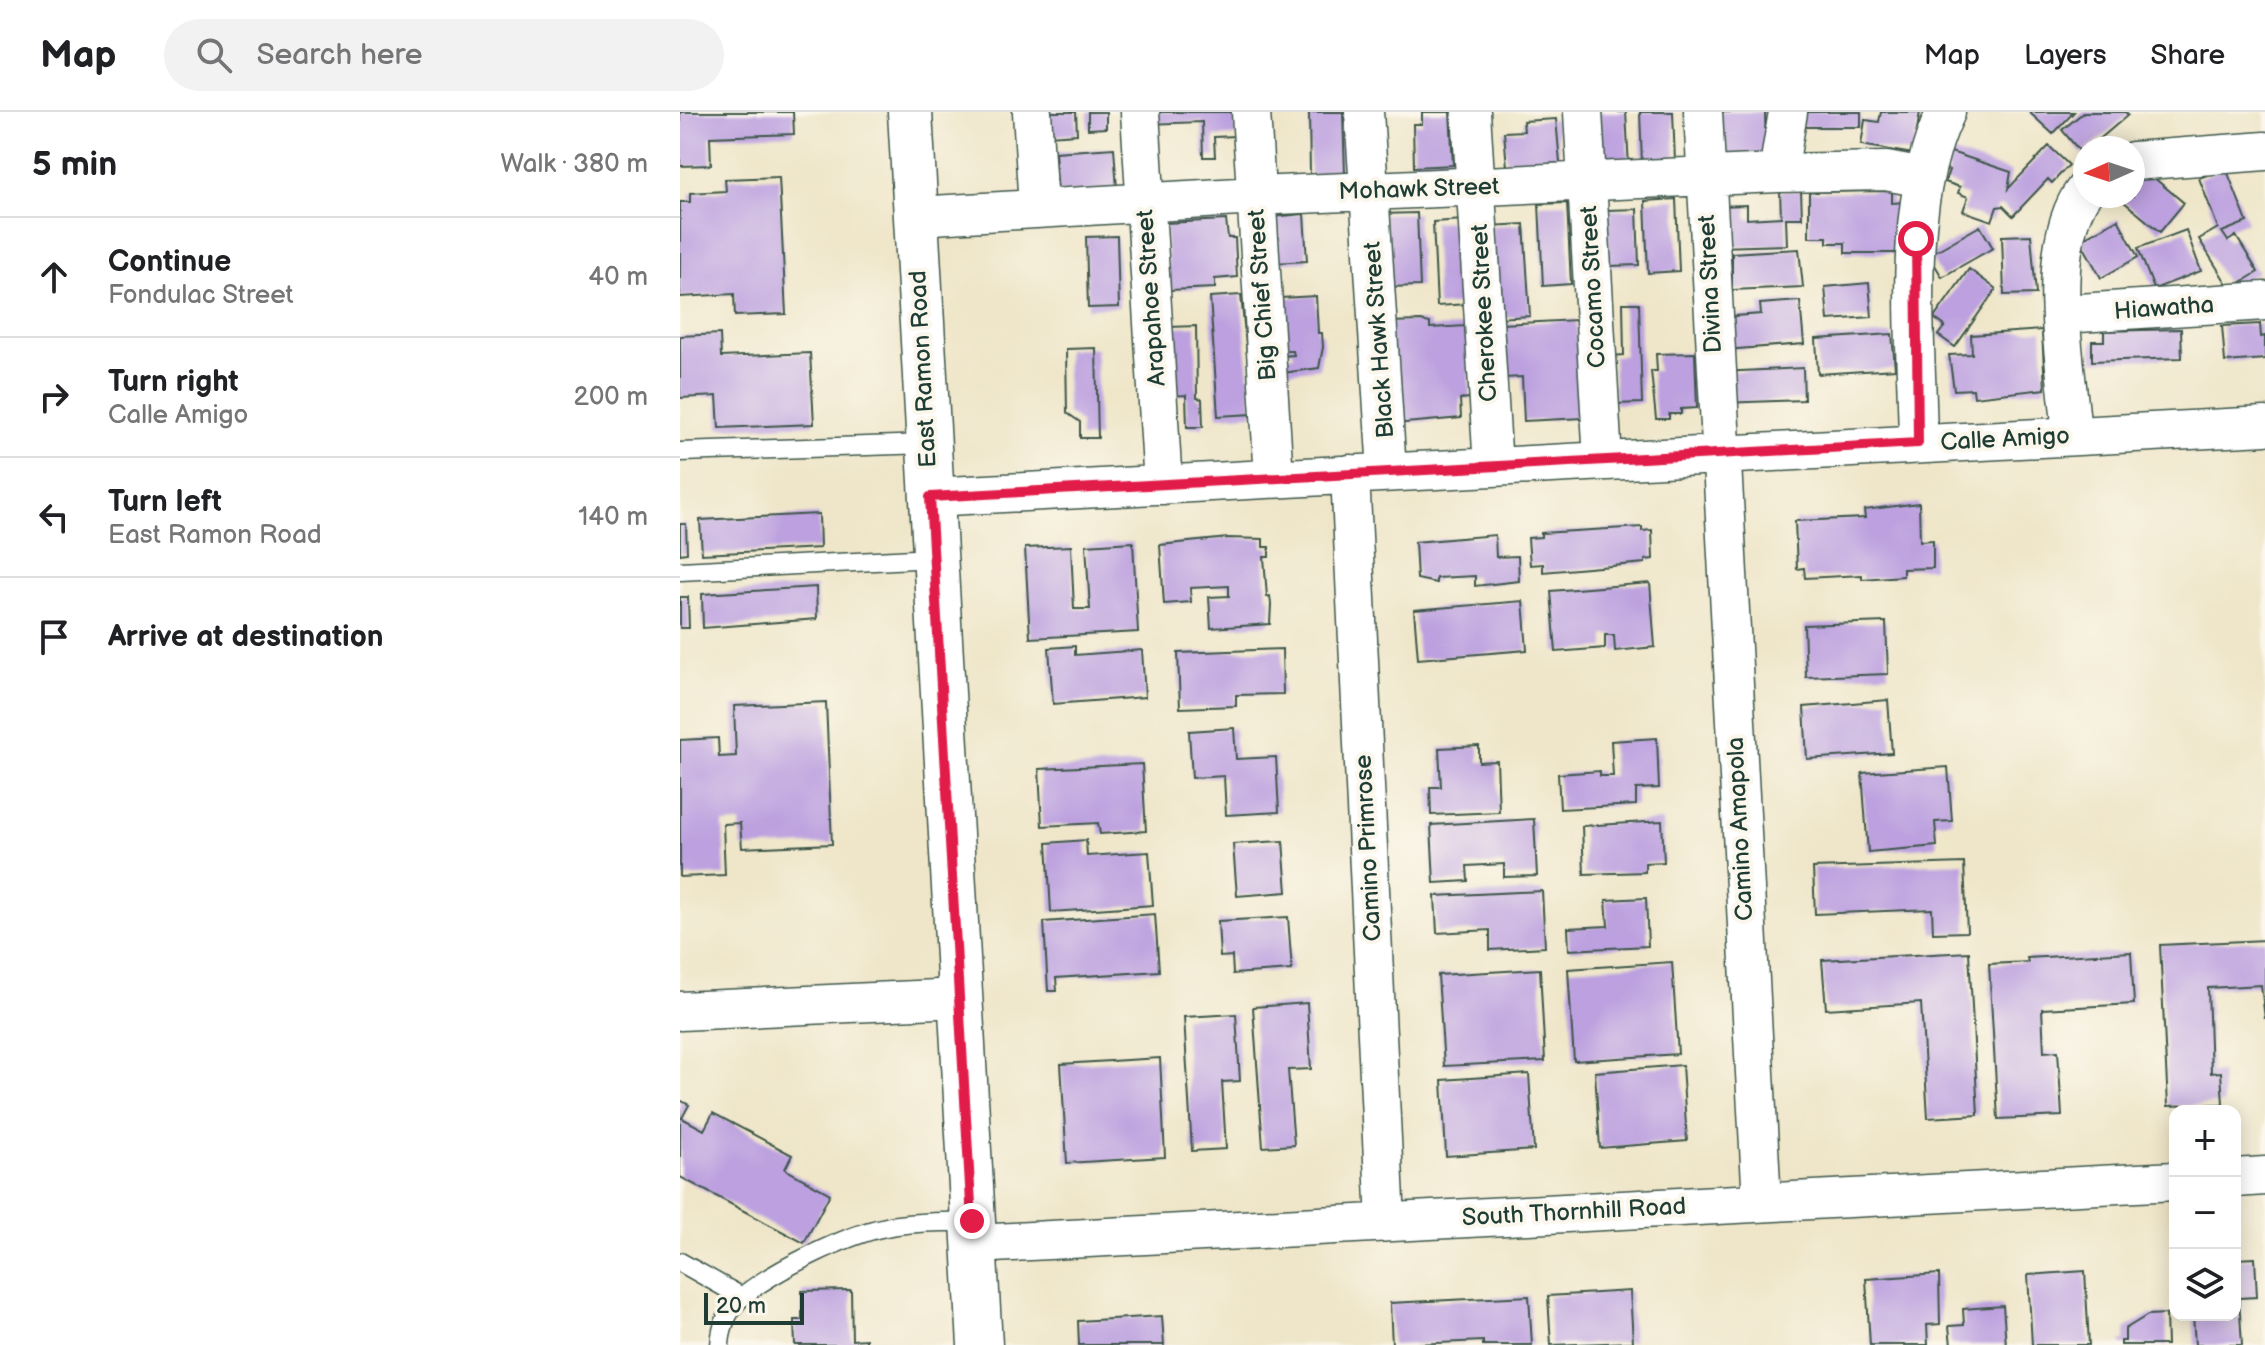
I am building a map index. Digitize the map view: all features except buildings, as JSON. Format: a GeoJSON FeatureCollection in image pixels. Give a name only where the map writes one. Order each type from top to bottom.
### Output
{"type":"FeatureCollection","features":[{"type":"Feature","properties":{"kind":"main road","name":"East Ramon Road"},"geometry":{"type":"LineString","coordinates":[[910,112],[980,1345]]}},
{"type":"Feature","properties":{"kind":"street"},"geometry":{"type":"LineString","coordinates":[[1032,112],[1038,207]]}},
{"type":"Feature","properties":{"kind":"street","name":"Arapahoe Street"},"geometry":{"type":"LineString","coordinates":[[1140,112],[1163,485]]}},
{"type":"Feature","properties":{"kind":"street","name":"Big Chief Street"},"geometry":{"type":"LineString","coordinates":[[1251,112],[1274,478]]}},
{"type":"Feature","properties":{"kind":"street","name":"Black Hawk Street"},"geometry":{"type":"LineString","coordinates":[[1364,112],[1387,472]]}},
{"type":"Feature","properties":{"kind":"street","name":"Cherokee Street"},"geometry":{"type":"LineString","coordinates":[[1471,112],[1493,467]]}},
{"type":"Feature","properties":{"kind":"street","name":"Cocamo Street"},"geometry":{"type":"LineString","coordinates":[[1583,112],[1603,461]]}},
{"type":"Feature","properties":{"kind":"street","name":"Divina Street"},"geometry":{"type":"LineString","coordinates":[[1703,112],[1719,455]]}},
{"type":"Feature","properties":{"kind":"street"},"geometry":{"type":"LineString","coordinates":[[1778,173],[1788,112]]}},
{"type":"Feature","properties":{"kind":"street"},"geometry":{"type":"LineString","coordinates":[[1918,443],[1916,239],[1923,178],[1946,112]]}},
{"type":"Feature","properties":{"kind":"street"},"geometry":{"type":"LineString","coordinates":[[2145,160],[2265,151]]}},
{"type":"Feature","properties":{"kind":"street","name":"Mohawk Street"},"geometry":{"type":"LineString","coordinates":[[915,216],[1256,196],[1778,173],[1886,171],[1923,178]]}},
{"type":"Feature","properties":{"kind":"street"},"geometry":{"type":"LineString","coordinates":[[2072,435],[2063,314],[2062,245],[2073,206]]}},
{"type":"Feature","properties":{"kind":"street","name":"Hiawatha"},"geometry":{"type":"LineString","coordinates":[[2063,314],[2265,301]]}},
{"type":"Feature","properties":{"kind":"street","name":"Calle Amigo"},"geometry":{"type":"LineString","coordinates":[[930,497],[2265,426]]}},
{"type":"Feature","properties":{"kind":"street","name":"Camino Amapola"},"geometry":{"type":"LineString","coordinates":[[1719,455],[1762,1202]]}},
{"type":"Feature","properties":{"kind":"street","name":"Camino Primrose"},"geometry":{"type":"LineString","coordinates":[[1350,474],[1386,1222]]}},
{"type":"Feature","properties":{"kind":"street"},"geometry":{"type":"LineString","coordinates":[[680,1011],[959,998]]}},
{"type":"Feature","properties":{"kind":"street"},"geometry":{"type":"LineString","coordinates":[[2241,1178],[2265,1176]]}},
{"type":"Feature","properties":{"kind":"street","name":"South Thornhill Road"},"geometry":{"type":"LineString","coordinates":[[973,1232],[1386,1222],[2169,1181]]}},
{"type":"Feature","properties":{"kind":"lane"},"geometry":{"type":"LineString","coordinates":[[680,452],[928,444]]}},
{"type":"Feature","properties":{"kind":"lane"},"geometry":{"type":"LineString","coordinates":[[680,571],[933,558]]}},
{"type":"Feature","properties":{"kind":"lane"},"geometry":{"type":"LineString","coordinates":[[720,1345],[727,1316],[742,1297],[797,1263],[857,1235],[888,1226],[973,1232]]}},
{"type":"Feature","properties":{"kind":"lane"},"geometry":{"type":"LineString","coordinates":[[680,1262],[742,1297]]}},
{"type":"Feature","properties":{"kind":"route"},"geometry":{"type":"LineString","coordinates":[[972,1221],[930,497],[1918,443],[1916,239]]}}]}
